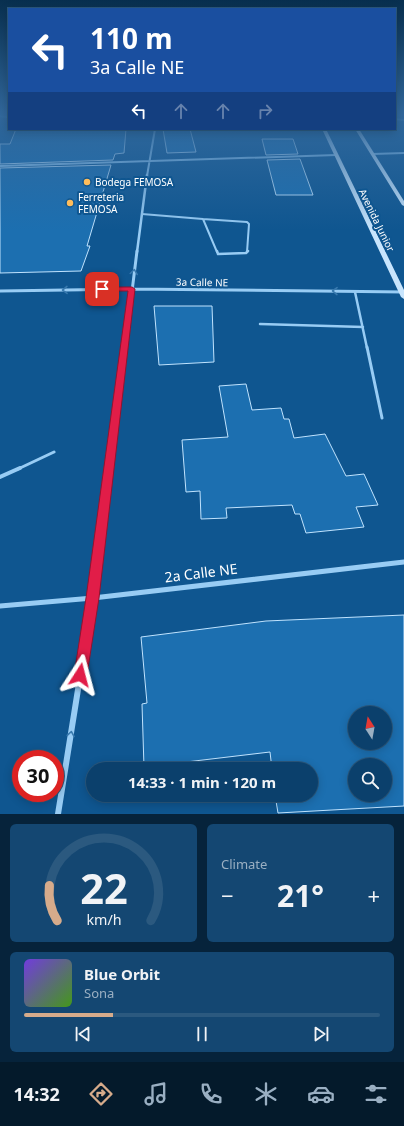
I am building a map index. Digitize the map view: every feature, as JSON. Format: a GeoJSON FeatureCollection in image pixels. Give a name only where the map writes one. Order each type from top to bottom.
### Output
{"type":"FeatureCollection","features":[{"type":"Feature","properties":{"kind":"main road"},"geometry":{"type":"LineString","coordinates":[[372,154],[404,205]]}},
{"type":"Feature","properties":{"kind":"main road","name":"Avenida Junior"},"geometry":{"type":"LineString","coordinates":[[336,155],[403,294]]}},
{"type":"Feature","properties":{"kind":"street"},"geometry":{"type":"LineString","coordinates":[[58,814],[93,598],[150,154]]}},
{"type":"Feature","properties":{"kind":"street"},"geometry":{"type":"LineString","coordinates":[[0,166],[336,155]]}},
{"type":"Feature","properties":{"kind":"street","name":"3a Calle NE"},"geometry":{"type":"LineString","coordinates":[[0,291],[132,289],[403,294]]}},
{"type":"Feature","properties":{"kind":"street","name":"2a Calle NE"},"geometry":{"type":"LineString","coordinates":[[0,606],[93,598],[404,562]]}},
{"type":"Feature","properties":{"kind":"lane"},"geometry":{"type":"LineString","coordinates":[[142,214],[247,222],[248,251],[241,254],[218,254],[203,219]]}},
{"type":"Feature","properties":{"kind":"lane"},"geometry":{"type":"LineString","coordinates":[[355,292],[382,418]]}},
{"type":"Feature","properties":{"kind":"lane"},"geometry":{"type":"LineString","coordinates":[[260,324],[363,327]]}},
{"type":"Feature","properties":{"kind":"lane"},"geometry":{"type":"LineString","coordinates":[[0,477],[54,452]]}},
{"type":"Feature","properties":{"kind":"building"},"geometry":{"type":"Polygon","coordinates":[[[0,154],[115,154],[113,160],[0,164],[0,154]]]}},
{"type":"Feature","properties":{"kind":"building"},"geometry":{"type":"Polygon","coordinates":[[[266,154],[298,154],[266,155],[266,154]]]}},
{"type":"Feature","properties":{"kind":"building"},"geometry":{"type":"Polygon","coordinates":[[[300,159],[313,195],[276,195],[267,160],[300,159]]]}},
{"type":"Feature","properties":{"kind":"building"},"geometry":{"type":"Polygon","coordinates":[[[111,165],[87,246],[90,246],[81,271],[0,273],[0,168],[111,165]]]}},
{"type":"Feature","properties":{"kind":"building"},"geometry":{"type":"Polygon","coordinates":[[[154,306],[212,306],[214,362],[159,365],[154,306]]]}},
{"type":"Feature","properties":{"kind":"building"},"geometry":{"type":"Polygon","coordinates":[[[246,384],[252,410],[281,408],[284,419],[289,419],[294,438],[325,434],[346,476],[364,474],[378,505],[356,507],[364,527],[306,533],[300,514],[295,514],[292,505],[226,508],[227,518],[201,519],[200,491],[186,492],[182,440],[228,437],[219,386],[246,384]]]}},
{"type":"Feature","properties":{"kind":"building"},"geometry":{"type":"Polygon","coordinates":[[[404,615],[404,806],[278,813],[276,802],[318,802],[318,762],[271,762],[270,752],[186,762],[144,762],[142,704],[147,703],[141,637],[266,621],[404,615]]]}},
{"type":"Feature","properties":{"kind":"place","name":"Bodega FEMOSA"},"geometry":{"type":"Point","coordinates":[87,182]}},
{"type":"Feature","properties":{"kind":"place","name":"Ferreteria FEMOSA"},"geometry":{"type":"Point","coordinates":[70,203]}},
{"type":"Feature","properties":{"kind":"route"},"geometry":{"type":"LineString","coordinates":[[80,675],[93,598],[132,289],[102,289]]}}]}
